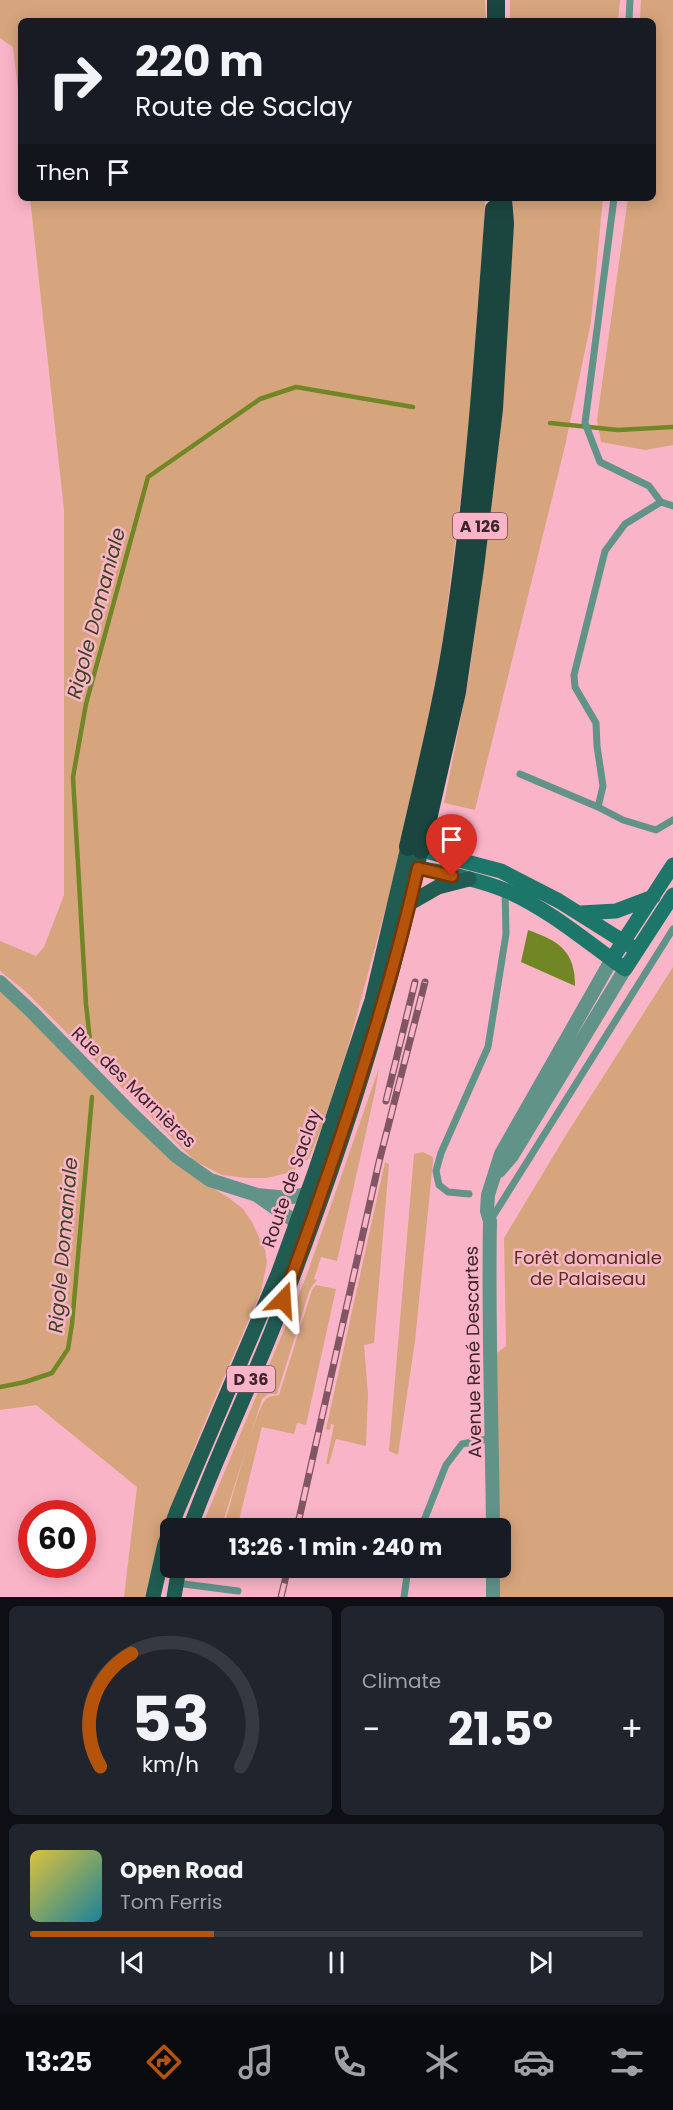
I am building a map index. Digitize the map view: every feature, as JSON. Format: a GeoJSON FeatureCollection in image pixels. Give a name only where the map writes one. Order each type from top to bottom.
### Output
{"type":"FeatureCollection","features":[{"type":"Feature","properties":{"kind":"highway"},"geometry":{"type":"LineString","coordinates":[[496,0],[496,18]]}},
{"type":"Feature","properties":{"kind":"highway","name":"A 126"},"geometry":{"type":"LineString","coordinates":[[415,848],[461,577],[479,411],[495,201]]}},
{"type":"Feature","properties":{"kind":"highway","name":"A 126"},"geometry":{"type":"LineString","coordinates":[[415,848],[457,692],[476,557],[494,409],[506,224],[503,201]]}},
{"type":"Feature","properties":{"kind":"main road","name":"Route de Saclay"},"geometry":{"type":"LineString","coordinates":[[194,1518],[275,1322],[303,1225],[306,1194],[372,1000],[415,848]]}},
{"type":"Feature","properties":{"kind":"main road"},"geometry":{"type":"LineString","coordinates":[[415,848],[501,871],[578,912],[637,950]]}},
{"type":"Feature","properties":{"kind":"main road"},"geometry":{"type":"LineString","coordinates":[[612,959],[673,865]]}},
{"type":"Feature","properties":{"kind":"main road","name":"Route de Saclay"},"geometry":{"type":"LineString","coordinates":[[153,1597],[162,1553],[174,1518],[278,1274],[323,1190],[351,1109],[410,903],[411,867]]}},
{"type":"Feature","properties":{"kind":"main road"},"geometry":{"type":"LineString","coordinates":[[411,867],[469,879],[505,890],[583,936],[625,969],[673,895]]}},
{"type":"Feature","properties":{"kind":"main road"},"geometry":{"type":"LineString","coordinates":[[410,903],[438,886],[469,879]]}},
{"type":"Feature","properties":{"kind":"main road"},"geometry":{"type":"LineString","coordinates":[[578,912],[616,911],[652,897]]}},
{"type":"Feature","properties":{"kind":"street","name":"Avenue René Descartes"},"geometry":{"type":"LineString","coordinates":[[493,1518],[488,1195],[501,1154],[612,959]]}},
{"type":"Feature","properties":{"kind":"street"},"geometry":{"type":"LineString","coordinates":[[493,1178],[512,1156],[625,969]]}},
{"type":"Feature","properties":{"kind":"street","name":"Rue des Marnières"},"geometry":{"type":"LineString","coordinates":[[0,982],[127,1109],[189,1166],[210,1180],[256,1195],[288,1198],[323,1190]]}},
{"type":"Feature","properties":{"kind":"street","name":"Rue des Marnières"},"geometry":{"type":"LineString","coordinates":[[256,1195],[303,1225]]}},
{"type":"Feature","properties":{"kind":"street"},"geometry":{"type":"LineString","coordinates":[[493,1578],[493,1597]]}},
{"type":"Feature","properties":{"kind":"lane"},"geometry":{"type":"LineString","coordinates":[[629,18],[630,0]]}},
{"type":"Feature","properties":{"kind":"lane"},"geometry":{"type":"LineString","coordinates":[[614,201],[585,423],[600,462],[649,486],[661,502],[673,506]]}},
{"type":"Feature","properties":{"kind":"lane"},"geometry":{"type":"LineString","coordinates":[[598,807],[603,786],[596,723],[574,687],[574,675],[605,551],[625,524],[661,502]]}},
{"type":"Feature","properties":{"kind":"lane"},"geometry":{"type":"LineString","coordinates":[[520,774],[623,820],[656,830],[673,820]]}},
{"type":"Feature","properties":{"kind":"lane"},"geometry":{"type":"LineString","coordinates":[[469,1194],[448,1192],[439,1185],[436,1171],[441,1153],[488,1047],[506,934],[505,890]]}},
{"type":"Feature","properties":{"kind":"lane"},"geometry":{"type":"LineString","coordinates":[[490,1221],[673,929]]}},
{"type":"Feature","properties":{"kind":"lane"},"geometry":{"type":"LineString","coordinates":[[425,1518],[446,1464],[462,1444],[492,1438]]}},
{"type":"Feature","properties":{"kind":"lane"},"geometry":{"type":"LineString","coordinates":[[404,1597],[407,1578]]}},
{"type":"Feature","properties":{"kind":"lane"},"geometry":{"type":"LineString","coordinates":[[176,1582],[238,1591]]}},
{"type":"Feature","properties":{"kind":"green space"},"geometry":{"type":"Polygon","coordinates":[[[0,0],[485,0],[486,18],[18,18],[18,90],[13,47],[0,38],[0,0]]]}},
{"type":"Feature","properties":{"kind":"green space"},"geometry":{"type":"Polygon","coordinates":[[[510,0],[620,0],[618,18],[510,18],[510,0]]]}},
{"type":"Feature","properties":{"kind":"green space"},"geometry":{"type":"Polygon","coordinates":[[[641,0],[673,0],[673,445],[645,450],[601,442],[597,420],[628,201],[656,201],[656,18],[640,18],[641,0]]]}},
{"type":"Feature","properties":{"kind":"green space"},"geometry":{"type":"Polygon","coordinates":[[[30,201],[485,201],[478,358],[444,633],[424,743],[398,863],[348,1047],[322,1127],[309,1158],[291,1172],[267,1178],[246,1178],[222,1175],[195,1161],[25,991],[0,971],[0,941],[36,956],[44,947],[64,895],[64,510],[30,201]]]}},
{"type":"Feature","properties":{"kind":"green space"},"geometry":{"type":"Polygon","coordinates":[[[513,201],[603,201],[591,322],[565,446],[475,810],[444,803],[469,677],[499,440],[513,201]]]}},
{"type":"Feature","properties":{"kind":"green space","name":"Forêt domaniale de Palaiseau"},"geometry":{"type":"Polygon","coordinates":[[[673,967],[673,1597],[498,1597],[498,1578],[511,1578],[511,1518],[497,1518],[494,1355],[506,1346],[504,1238],[566,1135],[673,967]]]}},
{"type":"Feature","properties":{"kind":"green space"},"geometry":{"type":"Polygon","coordinates":[[[0,989],[190,1174],[243,1209],[265,1250],[267,1262],[261,1291],[168,1518],[160,1518],[160,1545],[145,1597],[124,1597],[137,1487],[36,1405],[0,1410],[0,989]]]}},
{"type":"Feature","properties":{"kind":"green space"},"geometry":{"type":"Polygon","coordinates":[[[379,1068],[337,1261],[321,1257],[314,1279],[317,1280],[310,1289],[277,1394],[268,1394],[262,1399],[224,1518],[205,1518],[306,1277],[379,1068]]]}},
{"type":"Feature","properties":{"kind":"green space"},"geometry":{"type":"Polygon","coordinates":[[[423,1152],[433,1157],[433,1161],[415,1341],[398,1455],[389,1451],[414,1154],[423,1152]]]}},
{"type":"Feature","properties":{"kind":"green space"},"geometry":{"type":"Polygon","coordinates":[[[385,1162],[389,1164],[374,1343],[364,1345],[368,1394],[366,1446],[336,1439],[329,1464],[326,1464],[334,1425],[331,1424],[330,1430],[326,1429],[385,1162]]]}},
{"type":"Feature","properties":{"kind":"green space"},"geometry":{"type":"Polygon","coordinates":[[[316,1285],[336,1289],[306,1425],[297,1423],[294,1434],[262,1427],[239,1518],[226,1518],[261,1407],[266,1399],[279,1395],[312,1290],[316,1285]]]}},
{"type":"Feature","properties":{"kind":"shaded area"},"geometry":{"type":"Polygon","coordinates":[[[528,930],[548,938],[563,949],[572,964],[575,986],[521,962],[528,930]]]}},
{"type":"Feature","properties":{"kind":"waterway","name":"Rigole Domaniale"},"geometry":{"type":"LineString","coordinates":[[91,1050],[86,1004],[73,777],[86,704],[148,477],[260,399],[296,387],[413,407]]}},
{"type":"Feature","properties":{"kind":"waterway"},"geometry":{"type":"LineString","coordinates":[[550,423],[618,430],[673,427]]}},
{"type":"Feature","properties":{"kind":"waterway","name":"Rigole Domaniale"},"geometry":{"type":"LineString","coordinates":[[0,1387],[52,1373],[68,1349],[92,1097]]}},
{"type":"Feature","properties":{"kind":"railway"},"geometry":{"type":"LineString","coordinates":[[386,1101],[415,982]]}},
{"type":"Feature","properties":{"kind":"railway"},"geometry":{"type":"LineString","coordinates":[[299,1518],[379,1162],[425,982]]}},
{"type":"Feature","properties":{"kind":"railway"},"geometry":{"type":"LineString","coordinates":[[281,1597],[286,1578]]}},
{"type":"Feature","properties":{"kind":"route"},"geometry":{"type":"LineString","coordinates":[[283,1300],[351,1109],[418,868],[452,876]]}}]}
